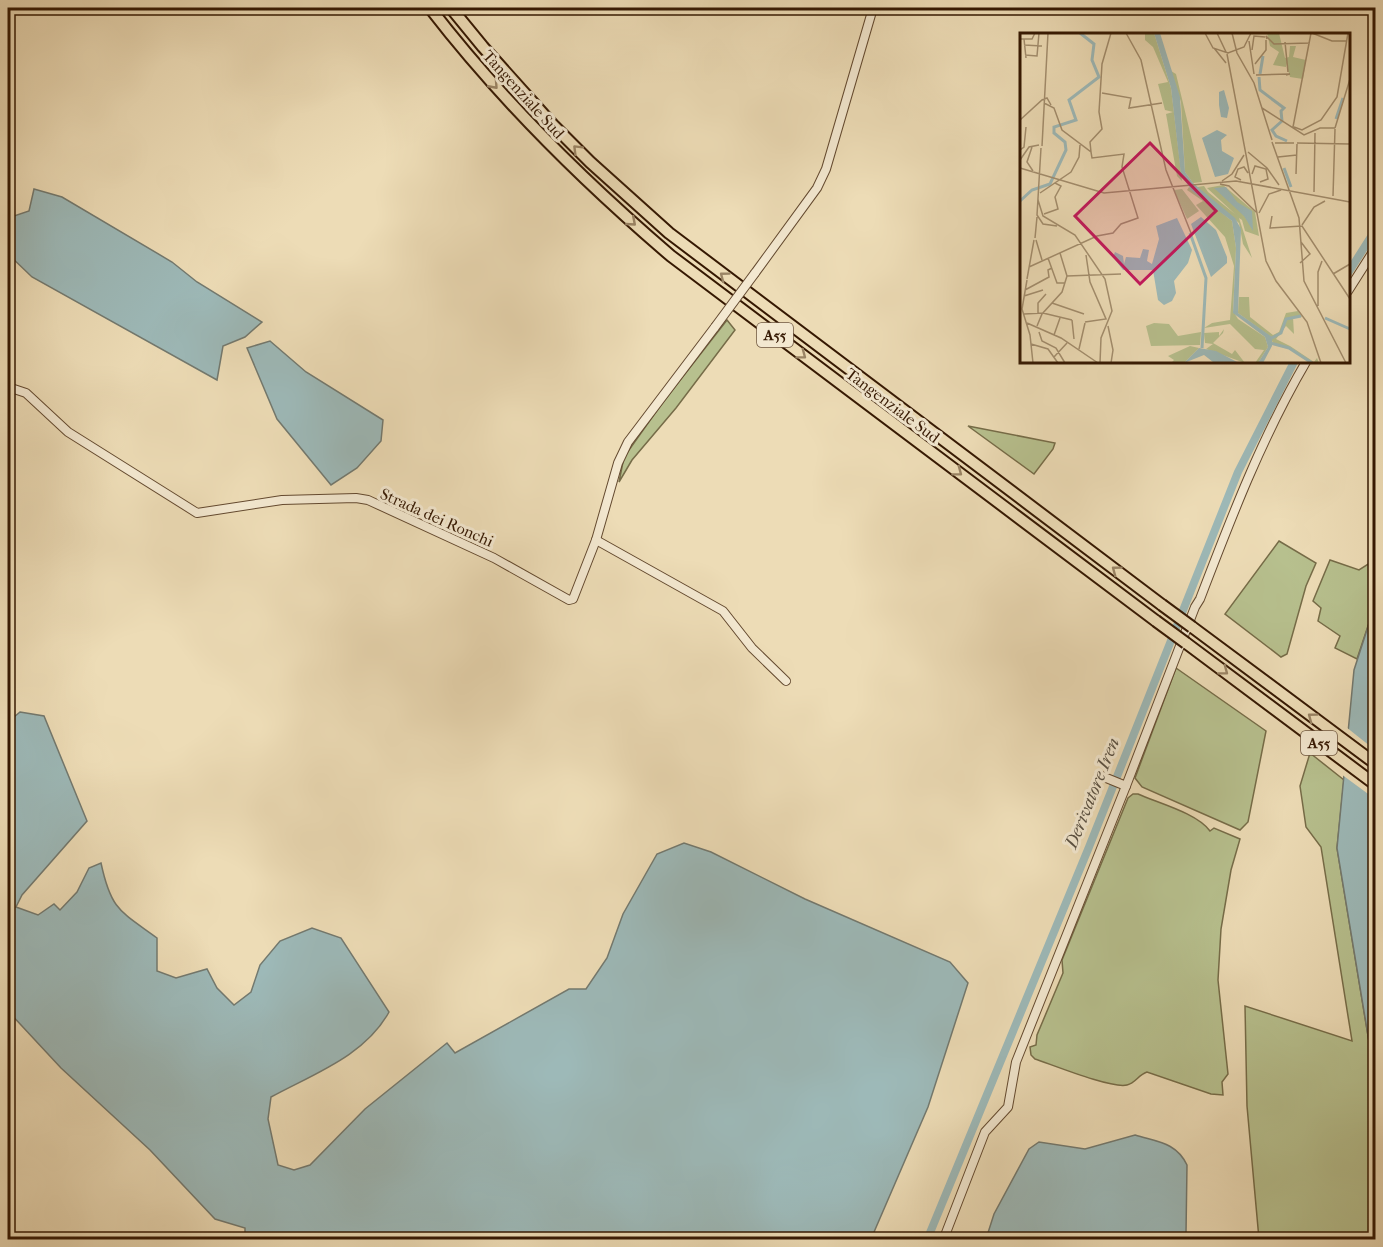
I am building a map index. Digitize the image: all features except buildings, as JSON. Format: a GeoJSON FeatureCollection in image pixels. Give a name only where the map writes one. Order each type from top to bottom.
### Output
{"type":"FeatureCollection","features":[{"type":"Feature","properties":{"kind":"highway","name":"Tangenziale Sud"},"geometry":{"type":"LineString","coordinates":[[430,8],[483,72],[549,144],[610,203],[671,256],[1376,785]]}},
{"type":"Feature","properties":{"kind":"highway","name":"Tangenziale Sud"},"geometry":{"type":"LineString","coordinates":[[451,8],[553,125],[605,176],[669,232],[1376,764]]}},
{"type":"Feature","properties":{"kind":"street","name":"Strada dei Ronchi"},"geometry":{"type":"LineString","coordinates":[[8,387],[26,393],[68,432],[197,513],[282,500],[356,498],[368,500],[494,558],[569,600],[573,599],[596,540],[618,463],[628,442],[716,327],[817,188],[826,169],[873,8]]}},
{"type":"Feature","properties":{"kind":"street"},"geometry":{"type":"LineString","coordinates":[[1350,288],[1376,247]]}},
{"type":"Feature","properties":{"kind":"street"},"geometry":{"type":"LineString","coordinates":[[944,1238],[986,1132],[1008,1107],[1016,1062],[1246,480],[1285,399],[1305,363]]}},
{"type":"Feature","properties":{"kind":"street"},"geometry":{"type":"LineString","coordinates":[[596,540],[723,611],[752,648],[786,681]]}},
{"type":"Feature","properties":{"kind":"street"},"geometry":{"type":"LineString","coordinates":[[1099,775],[1126,786]]}},
{"type":"Feature","properties":{"kind":"green space"},"geometry":{"type":"Polygon","coordinates":[[[727,320],[735,330],[676,408],[632,460],[619,482],[624,457],[663,402],[727,320]]]}},
{"type":"Feature","properties":{"kind":"green space"},"geometry":{"type":"Polygon","coordinates":[[[968,426],[1055,443],[1034,474],[968,426]]]}},
{"type":"Feature","properties":{"kind":"green space"},"geometry":{"type":"Polygon","coordinates":[[[1279,541],[1316,563],[1306,586],[1287,654],[1281,657],[1225,614],[1279,541]]]}},
{"type":"Feature","properties":{"kind":"green space"},"geometry":{"type":"Polygon","coordinates":[[[1375,555],[1375,605],[1357,659],[1335,648],[1340,636],[1318,621],[1321,608],[1313,601],[1330,560],[1359,570],[1370,563],[1375,555]]]}},
{"type":"Feature","properties":{"kind":"green space"},"geometry":{"type":"Polygon","coordinates":[[[1176,668],[1266,731],[1248,822],[1240,830],[1142,787],[1135,778],[1176,668]]]}},
{"type":"Feature","properties":{"kind":"green space"},"geometry":{"type":"Polygon","coordinates":[[[1310,753],[1344,780],[1337,848],[1375,1078],[1375,1239],[1259,1239],[1247,1106],[1245,1006],[1352,1041],[1321,847],[1306,827],[1300,786],[1310,753]]]}},
{"type":"Feature","properties":{"kind":"green space"},"geometry":{"type":"Polygon","coordinates":[[[1133,794],[1177,809],[1196,819],[1210,831],[1214,828],[1240,839],[1231,870],[1221,929],[1218,980],[1228,1074],[1222,1082],[1223,1095],[1211,1094],[1147,1072],[1127,1085],[1109,1083],[1082,1076],[1035,1059],[1031,1055],[1030,1047],[1036,1045],[1037,1035],[1063,973],[1062,960],[1128,798],[1133,794]]]}},
{"type":"Feature","properties":{"kind":"water"},"geometry":{"type":"Polygon","coordinates":[[[34,189],[62,197],[172,262],[197,282],[262,322],[245,337],[223,346],[217,380],[32,277],[8,254],[8,218],[29,211],[34,189]]]}},
{"type":"Feature","properties":{"kind":"water"},"geometry":{"type":"Polygon","coordinates":[[[270,341],[306,372],[383,420],[381,441],[357,468],[331,485],[277,419],[247,348],[270,341]]]}},
{"type":"Feature","properties":{"kind":"water"},"geometry":{"type":"Polygon","coordinates":[[[1375,605],[1375,1078],[1337,848],[1354,670],[1375,605]]]}},
{"type":"Feature","properties":{"kind":"water"},"geometry":{"type":"Polygon","coordinates":[[[20,712],[44,716],[87,821],[22,895],[16,907],[38,915],[54,904],[60,910],[77,892],[89,868],[101,863],[113,900],[126,915],[157,938],[157,971],[176,978],[207,969],[217,988],[234,1005],[251,992],[260,965],[280,941],[312,928],[341,938],[389,1012],[379,1027],[352,1052],[320,1072],[271,1097],[268,1119],[278,1165],[294,1170],[310,1165],[365,1109],[447,1043],[455,1053],[569,989],[586,989],[607,958],[623,914],[657,854],[684,843],[711,852],[805,899],[950,962],[968,983],[928,1107],[871,1239],[245,1239],[245,1228],[215,1219],[150,1150],[61,1068],[8,1011],[8,722],[20,712]]]}},
{"type":"Feature","properties":{"kind":"water"},"geometry":{"type":"Polygon","coordinates":[[[1135,1135],[1172,1147],[1183,1157],[1187,1165],[1186,1234],[1188,1239],[986,1239],[994,1214],[1029,1149],[1039,1142],[1085,1149],[1135,1135]]]}},
{"type":"Feature","properties":{"kind":"pier"},"geometry":{"type":"Polygon","coordinates":[[[1346,727],[1375,750],[1375,799],[1341,774],[1346,727]]]}},
{"type":"Feature","properties":{"kind":"waterway","name":"Derivatore Iren"},"geometry":{"type":"LineString","coordinates":[[1350,270],[1376,229]]}},
{"type":"Feature","properties":{"kind":"waterway","name":"Derivatore Iren"},"geometry":{"type":"LineString","coordinates":[[927,1240],[1089,847],[1238,472],[1293,363]]}}]}
